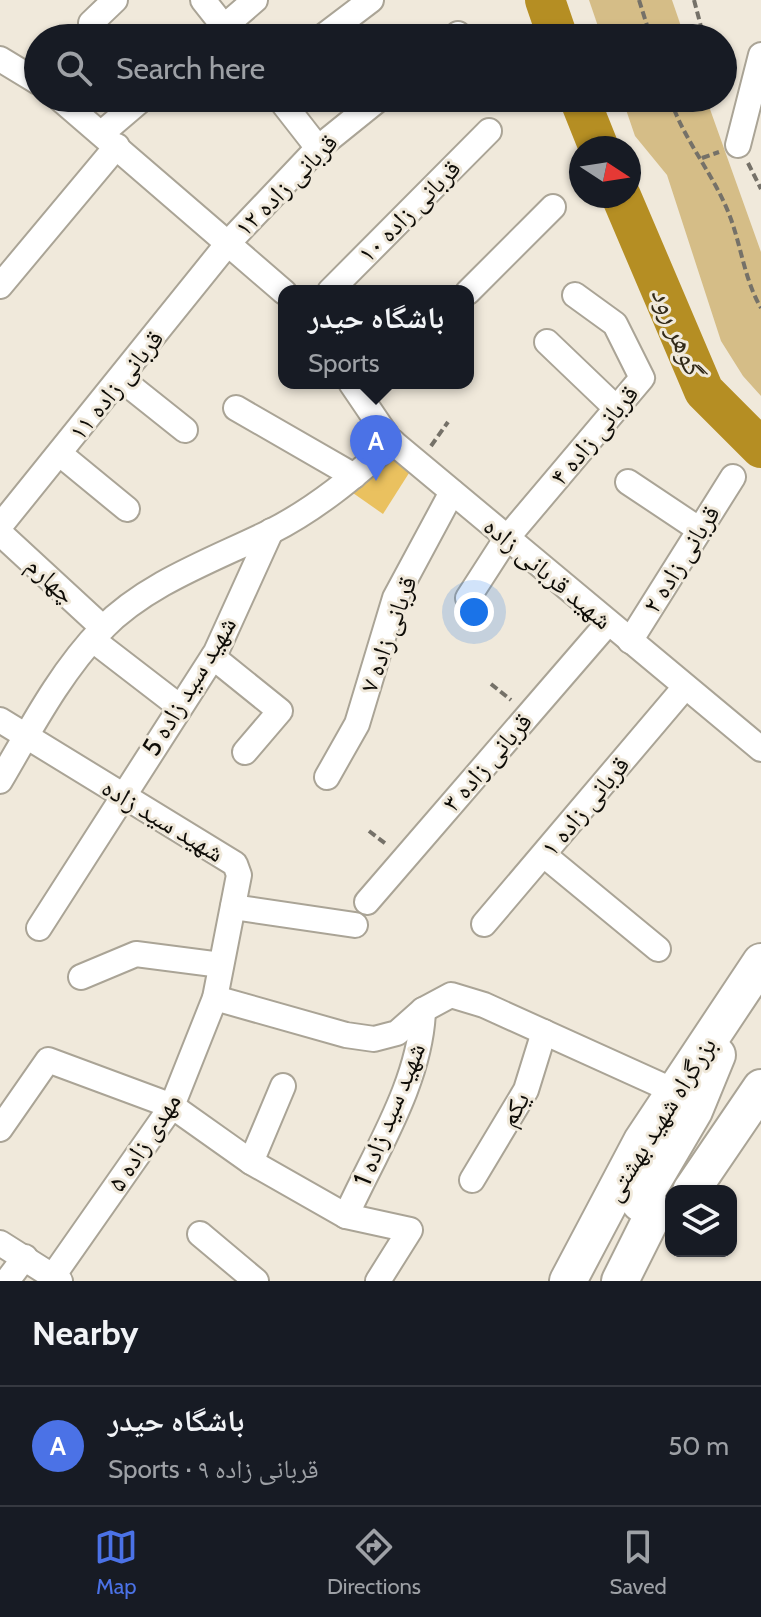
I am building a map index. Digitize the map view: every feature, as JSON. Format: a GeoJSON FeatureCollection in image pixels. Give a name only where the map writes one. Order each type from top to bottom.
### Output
{"type":"FeatureCollection","features":[{"type":"Feature","properties":{"kind":"highway","name":"بزرگراه شهید بهشتی"},"geometry":{"type":"LineString","coordinates":[[643,1281],[650,1210],[674,1091],[752,975]]}},
{"type":"Feature","properties":{"kind":"highway"},"geometry":{"type":"LineString","coordinates":[[620,1281],[752,975]]}},
{"type":"Feature","properties":{"kind":"highway"},"geometry":{"type":"LineString","coordinates":[[695,1185],[761,1088]]}},
{"type":"Feature","properties":{"kind":"highway","name":"بزرگراه شهید بهشتی"},"geometry":{"type":"LineString","coordinates":[[568,1281],[650,1210]]}},
{"type":"Feature","properties":{"kind":"street"},"geometry":{"type":"LineString","coordinates":[[91,23],[115,0]]}},
{"type":"Feature","properties":{"kind":"street"},"geometry":{"type":"LineString","coordinates":[[203,0],[217,24]]}},
{"type":"Feature","properties":{"kind":"street"},"geometry":{"type":"LineString","coordinates":[[232,24],[255,0]]}},
{"type":"Feature","properties":{"kind":"street"},"geometry":{"type":"LineString","coordinates":[[339,24],[371,0]]}},
{"type":"Feature","properties":{"kind":"street"},"geometry":{"type":"LineString","coordinates":[[738,145],[761,55]]}},
{"type":"Feature","properties":{"kind":"street"},"geometry":{"type":"LineString","coordinates":[[0,59],[24,74]]}},
{"type":"Feature","properties":{"kind":"street"},"geometry":{"type":"LineString","coordinates":[[76,112],[278,287]]}},
{"type":"Feature","properties":{"kind":"street"},"geometry":{"type":"LineString","coordinates":[[0,286],[132,112]]}},
{"type":"Feature","properties":{"kind":"street"},"geometry":{"type":"LineString","coordinates":[[290,112],[318,148]]}},
{"type":"Feature","properties":{"kind":"street","name":"قربانی زاده ۱۲"},"geometry":{"type":"LineString","coordinates":[[229,242],[318,148],[363,112]]}},
{"type":"Feature","properties":{"kind":"street","name":"قربانی زاده ۱۰"},"geometry":{"type":"LineString","coordinates":[[336,285],[489,131]]}},
{"type":"Feature","properties":{"kind":"street"},"geometry":{"type":"LineString","coordinates":[[474,286],[553,207]]}},
{"type":"Feature","properties":{"kind":"street","name":"قربانی زاده ۱۱"},"geometry":{"type":"LineString","coordinates":[[0,526],[229,242]]}},
{"type":"Feature","properties":{"kind":"street","name":"قربانی زاده ۴"},"geometry":{"type":"LineString","coordinates":[[468,598],[506,539],[642,378],[615,324],[575,295]]}},
{"type":"Feature","properties":{"kind":"street"},"geometry":{"type":"LineString","coordinates":[[547,342],[616,408]]}},
{"type":"Feature","properties":{"kind":"street"},"geometry":{"type":"LineString","coordinates":[[121,379],[185,430]]}},
{"type":"Feature","properties":{"kind":"street","name":"شهید قربانی زاده"},"geometry":{"type":"LineString","coordinates":[[364,389],[393,442],[761,749]]}},
{"type":"Feature","properties":{"kind":"street"},"geometry":{"type":"LineString","coordinates":[[236,408],[354,476]]}},
{"type":"Feature","properties":{"kind":"street"},"geometry":{"type":"LineString","coordinates":[[0,781],[26,736],[98,634],[159,587],[216,554],[271,531],[354,476],[393,442]]}},
{"type":"Feature","properties":{"kind":"street"},"geometry":{"type":"LineString","coordinates":[[60,454],[127,509]]}},
{"type":"Feature","properties":{"kind":"street","name":"قربانی زاده ۲"},"geometry":{"type":"LineString","coordinates":[[630,641],[733,477]]}},
{"type":"Feature","properties":{"kind":"street"},"geometry":{"type":"LineString","coordinates":[[628,482],[700,530]]}},
{"type":"Feature","properties":{"kind":"street","name":"قربانی زاده ۷"},"geometry":{"type":"LineString","coordinates":[[327,777],[357,724],[395,598],[452,492]]}},
{"type":"Feature","properties":{"kind":"street","name":"شهید سید زاده 5"},"geometry":{"type":"LineString","coordinates":[[39,928],[213,657],[271,531]]}},
{"type":"Feature","properties":{"kind":"street","name":"چهارم"},"geometry":{"type":"LineString","coordinates":[[0,533],[98,634],[180,707]]}},
{"type":"Feature","properties":{"kind":"street","name":"قربانی زاده ۳"},"geometry":{"type":"LineString","coordinates":[[367,902],[608,623]]}},
{"type":"Feature","properties":{"kind":"street"},"geometry":{"type":"LineString","coordinates":[[213,657],[280,711],[245,752]]}},
{"type":"Feature","properties":{"kind":"street","name":"قربانی زاده ۱"},"geometry":{"type":"LineString","coordinates":[[484,924],[685,687]]}},
{"type":"Feature","properties":{"kind":"street","name":"شهید سید زاده"},"geometry":{"type":"LineString","coordinates":[[0,720],[235,864],[239,875],[215,998]]}},
{"type":"Feature","properties":{"kind":"street"},"geometry":{"type":"LineString","coordinates":[[544,855],[658,949]]}},
{"type":"Feature","properties":{"kind":"street"},"geometry":{"type":"LineString","coordinates":[[233,907],[355,925]]}},
{"type":"Feature","properties":{"kind":"street"},"geometry":{"type":"LineString","coordinates":[[81,977],[136,954],[221,965]]}},
{"type":"Feature","properties":{"kind":"street"},"geometry":{"type":"LineString","coordinates":[[215,998],[346,1035],[374,1039],[397,1033],[423,1010],[451,995],[484,1005],[674,1091]]}},
{"type":"Feature","properties":{"kind":"street","name":"مهدی زاده ۵"},"geometry":{"type":"LineString","coordinates":[[57,1279],[172,1106],[215,998]]}},
{"type":"Feature","properties":{"kind":"street","name":"شهید سید زاده 1"},"geometry":{"type":"LineString","coordinates":[[346,1216],[405,1089],[422,1036],[423,1010]]}},
{"type":"Feature","properties":{"kind":"street","name":"یکم"},"geometry":{"type":"LineString","coordinates":[[472,1180],[526,1090],[544,1032]]}},
{"type":"Feature","properties":{"kind":"street"},"geometry":{"type":"LineString","coordinates":[[0,1129],[48,1060],[172,1106],[251,1162],[346,1216],[410,1230],[378,1281]]}},
{"type":"Feature","properties":{"kind":"street"},"geometry":{"type":"LineString","coordinates":[[251,1162],[283,1086]]}},
{"type":"Feature","properties":{"kind":"street"},"geometry":{"type":"LineString","coordinates":[[200,1234],[256,1281]]}},
{"type":"Feature","properties":{"kind":"street"},"geometry":{"type":"LineString","coordinates":[[0,1243],[57,1279]]}},
{"type":"Feature","properties":{"kind":"street"},"geometry":{"type":"LineString","coordinates":[[7,1281],[25,1257]]}},
{"type":"Feature","properties":{"kind":"path"},"geometry":{"type":"LineString","coordinates":[[639,0],[647,24]]}},
{"type":"Feature","properties":{"kind":"path"},"geometry":{"type":"LineString","coordinates":[[694,0],[700,24]]}},
{"type":"Feature","properties":{"kind":"path"},"geometry":{"type":"LineString","coordinates":[[674,112],[702,158],[729,213],[761,308]]}},
{"type":"Feature","properties":{"kind":"shaded area"},"geometry":{"type":"Polygon","coordinates":[[[589,0],[672,0],[680,24],[597,24],[589,0]]]}},
{"type":"Feature","properties":{"kind":"shaded area"},"geometry":{"type":"Polygon","coordinates":[[[627,112],[711,112],[761,252],[761,396],[743,376],[721,341],[667,175],[641,143],[641,136],[635,136],[627,112]]]}},
{"type":"Feature","properties":{"kind":"building"},"geometry":{"type":"Polygon","coordinates":[[[393,442],[416,462],[383,514],[343,486],[393,442]]]}},
{"type":"Feature","properties":{"kind":"waterway","name":"گوهر رود"},"geometry":{"type":"LineString","coordinates":[[545,0],[553,24]]}},
{"type":"Feature","properties":{"kind":"waterway","name":"گوهر رود"},"geometry":{"type":"LineString","coordinates":[[585,112],[594,136]]}},
{"type":"Feature","properties":{"kind":"waterway","name":"گوهر رود"},"geometry":{"type":"LineString","coordinates":[[626,208],[704,391],[761,448]]}},
{"type":"Feature","properties":{"kind":"place","name":"باشگاه حیدر"},"geometry":{"type":"Point","coordinates":[376,481]}}]}
